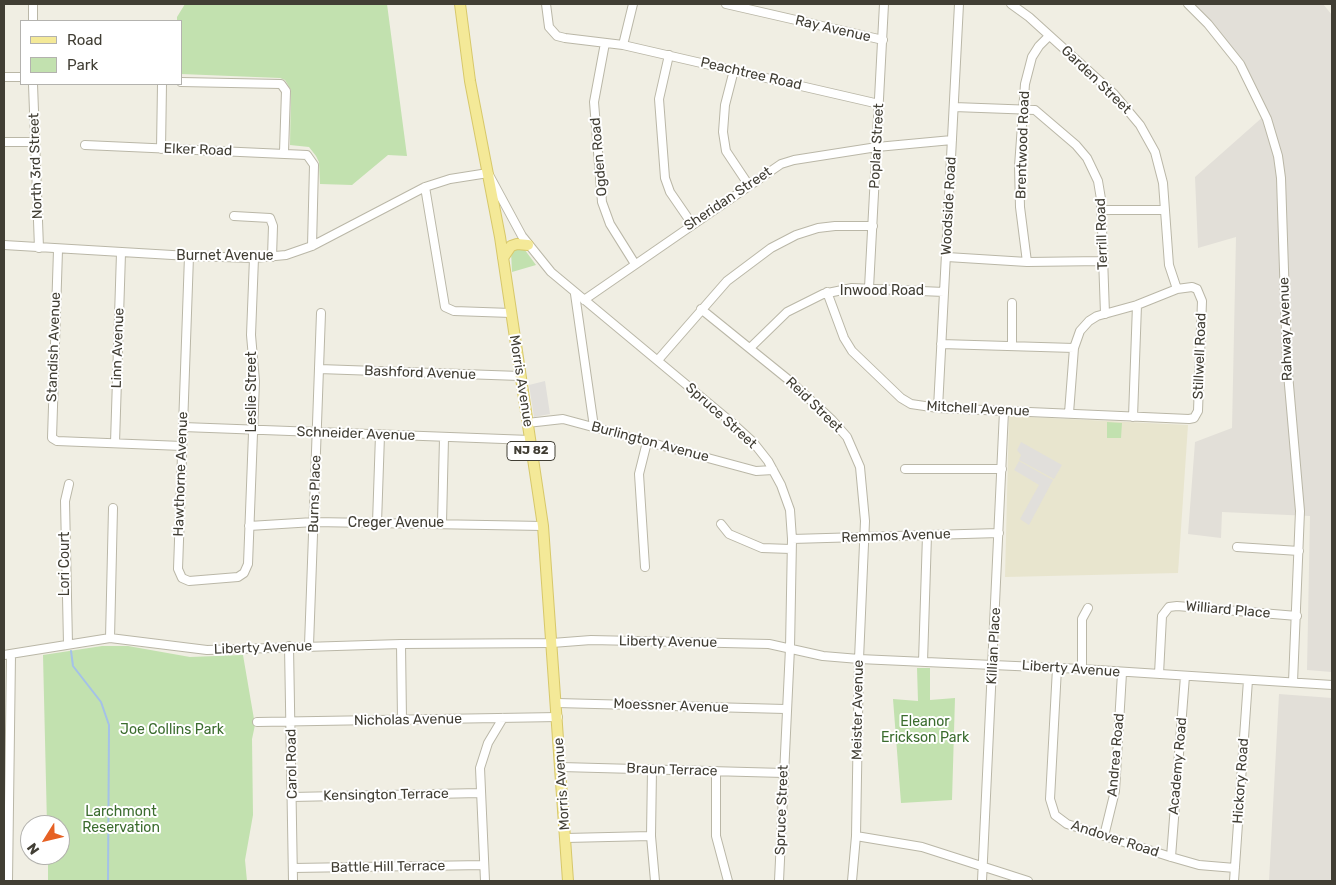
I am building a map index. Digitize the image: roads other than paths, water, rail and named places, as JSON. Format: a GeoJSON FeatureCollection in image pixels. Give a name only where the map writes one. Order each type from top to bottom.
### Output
{"type":"FeatureCollection","features":[{"type":"Feature","properties":{"kind":"main road","name":"Morris Avenue"},"geometry":{"type":"LineString","coordinates":[[460,4],[470,82],[503,258],[542,526],[557,703],[568,881]]}},
{"type":"Feature","properties":{"kind":"main road"},"geometry":{"type":"LineString","coordinates":[[503,258],[506,250],[514,245],[528,245]]}},
{"type":"Feature","properties":{"kind":"street"},"geometry":{"type":"LineString","coordinates":[[33,4],[33,20]]}},
{"type":"Feature","properties":{"kind":"street","name":"Peachtree Road"},"geometry":{"type":"LineString","coordinates":[[546,4],[549,27],[558,36],[623,45],[879,104]]}},
{"type":"Feature","properties":{"kind":"street"},"geometry":{"type":"LineString","coordinates":[[623,45],[634,4]]}},
{"type":"Feature","properties":{"kind":"street","name":"Ray Avenue"},"geometry":{"type":"LineString","coordinates":[[726,4],[882,40]]}},
{"type":"Feature","properties":{"kind":"street","name":"Poplar Street"},"geometry":{"type":"LineString","coordinates":[[869,288],[884,4]]}},
{"type":"Feature","properties":{"kind":"street","name":"Woodside Road"},"geometry":{"type":"LineString","coordinates":[[938,408],[959,4]]}},
{"type":"Feature","properties":{"kind":"street","name":"Garden Street"},"geometry":{"type":"LineString","coordinates":[[1011,4],[1029,16],[1118,98],[1140,125],[1160,167],[1169,265],[1177,289]]}},
{"type":"Feature","properties":{"kind":"street","name":"Rahway Avenue"},"geometry":{"type":"LineString","coordinates":[[1188,4],[1208,24],[1240,64],[1262,106],[1276,149],[1281,178],[1286,348],[1299,492],[1293,682]]}},
{"type":"Feature","properties":{"kind":"street","name":"Brentwood Road"},"geometry":{"type":"LineString","coordinates":[[1027,262],[1020,207],[1020,166],[1025,84],[1030,62],[1039,46],[1049,36]]}},
{"type":"Feature","properties":{"kind":"street","name":"Ogden Road"},"geometry":{"type":"LineString","coordinates":[[605,43],[594,102],[602,202],[610,224],[634,264]]}},
{"type":"Feature","properties":{"kind":"street"},"geometry":{"type":"LineString","coordinates":[[669,56],[659,99],[664,178],[670,192],[692,224]]}},
{"type":"Feature","properties":{"kind":"street"},"geometry":{"type":"LineString","coordinates":[[734,70],[725,105],[724,132],[726,150],[748,184]]}},
{"type":"Feature","properties":{"kind":"street"},"geometry":{"type":"LineString","coordinates":[[4,77],[20,78]]}},
{"type":"Feature","properties":{"kind":"street"},"geometry":{"type":"LineString","coordinates":[[182,82],[279,84],[283,86],[286,91],[284,152]]}},
{"type":"Feature","properties":{"kind":"street","name":"North 3rd Street"},"geometry":{"type":"LineString","coordinates":[[33,85],[39,248]]}},
{"type":"Feature","properties":{"kind":"street"},"geometry":{"type":"LineString","coordinates":[[161,149],[162,85]]}},
{"type":"Feature","properties":{"kind":"street","name":"Terrill Road"},"geometry":{"type":"LineString","coordinates":[[954,107],[1036,110],[1081,151],[1098,181],[1105,314]]}},
{"type":"Feature","properties":{"kind":"street","name":"Sheridan Street"},"geometry":{"type":"LineString","coordinates":[[584,300],[769,170],[794,160],[952,140]]}},
{"type":"Feature","properties":{"kind":"street"},"geometry":{"type":"LineString","coordinates":[[4,142],[35,142]]}},
{"type":"Feature","properties":{"kind":"street","name":"Elker Road"},"geometry":{"type":"LineString","coordinates":[[85,145],[303,153],[310,157],[314,165],[312,246]]}},
{"type":"Feature","properties":{"kind":"street","name":"Burnet Avenue"},"geometry":{"type":"LineString","coordinates":[[4,245],[58,250],[189,256],[254,258],[286,255],[312,246],[425,187],[450,179],[488,173]]}},
{"type":"Feature","properties":{"kind":"street","name":"Spruce Street"},"geometry":{"type":"LineString","coordinates":[[488,173],[528,245],[551,272],[575,294],[658,360],[753,442],[773,470],[790,510],[792,540],[790,648],[785,709],[779,881]]}},
{"type":"Feature","properties":{"kind":"street"},"geometry":{"type":"LineString","coordinates":[[425,187],[445,307],[454,311],[511,312]]}},
{"type":"Feature","properties":{"kind":"street"},"geometry":{"type":"LineString","coordinates":[[1101,210],[1165,210]]}},
{"type":"Feature","properties":{"kind":"street"},"geometry":{"type":"LineString","coordinates":[[234,216],[265,216],[271,220],[274,226],[272,257]]}},
{"type":"Feature","properties":{"kind":"street"},"geometry":{"type":"LineString","coordinates":[[658,360],[701,309],[727,281],[748,263],[796,235],[835,226],[873,226]]}},
{"type":"Feature","properties":{"kind":"street","name":"Standish Avenue"},"geometry":{"type":"LineString","coordinates":[[58,250],[52,438],[57,441],[115,443]]}},
{"type":"Feature","properties":{"kind":"street","name":"Linn Avenue"},"geometry":{"type":"LineString","coordinates":[[115,443],[122,253]]}},
{"type":"Feature","properties":{"kind":"street","name":"Hawthorne Avenue"},"geometry":{"type":"LineString","coordinates":[[189,256],[178,569],[180,576],[189,581],[233,578],[244,573],[248,564],[249,526]]}},
{"type":"Feature","properties":{"kind":"street"},"geometry":{"type":"LineString","coordinates":[[947,257],[1027,262],[1103,260]]}},
{"type":"Feature","properties":{"kind":"street","name":"Leslie Street"},"geometry":{"type":"LineString","coordinates":[[249,526],[254,381],[251,335],[254,258]]}},
{"type":"Feature","properties":{"kind":"street","name":"Stillwell Road"},"geometry":{"type":"LineString","coordinates":[[1177,289],[1192,287],[1197,289],[1202,301],[1198,411],[1194,418],[1189,419]]}},
{"type":"Feature","properties":{"kind":"street","name":"Inwood Road"},"geometry":{"type":"LineString","coordinates":[[750,348],[787,312],[811,298],[827,292],[838,289],[869,288],[944,292]]}},
{"type":"Feature","properties":{"kind":"street"},"geometry":{"type":"LineString","coordinates":[[1069,413],[1074,348],[1083,328],[1092,318],[1136,305],[1177,289]]}},
{"type":"Feature","properties":{"kind":"street","name":"Mitchell Avenue"},"geometry":{"type":"LineString","coordinates":[[827,292],[844,338],[852,351],[901,398],[921,407],[1189,419]]}},
{"type":"Feature","properties":{"kind":"street"},"geometry":{"type":"LineString","coordinates":[[575,294],[594,427]]}},
{"type":"Feature","properties":{"kind":"street"},"geometry":{"type":"LineString","coordinates":[[1012,303],[1012,345]]}},
{"type":"Feature","properties":{"kind":"street"},"geometry":{"type":"LineString","coordinates":[[1133,417],[1136,305]]}},
{"type":"Feature","properties":{"kind":"street","name":"Reid Street"},"geometry":{"type":"LineString","coordinates":[[701,309],[790,381],[832,420],[847,437],[857,458],[861,474],[864,521],[863,538]]}},
{"type":"Feature","properties":{"kind":"street","name":"Burns Place"},"geometry":{"type":"LineString","coordinates":[[309,646],[321,313]]}},
{"type":"Feature","properties":{"kind":"street"},"geometry":{"type":"LineString","coordinates":[[941,344],[1074,348]]}},
{"type":"Feature","properties":{"kind":"street","name":"Bashford Avenue"},"geometry":{"type":"LineString","coordinates":[[319,369],[520,376]]}},
{"type":"Feature","properties":{"kind":"street","name":"Killian Place"},"geometry":{"type":"LineString","coordinates":[[982,881],[1004,411]]}},
{"type":"Feature","properties":{"kind":"street","name":"Burlington Avenue"},"geometry":{"type":"LineString","coordinates":[[527,423],[563,419],[756,471],[773,470]]}},
{"type":"Feature","properties":{"kind":"street","name":"Schneider Avenue"},"geometry":{"type":"LineString","coordinates":[[183,427],[530,440]]}},
{"type":"Feature","properties":{"kind":"street"},"geometry":{"type":"LineString","coordinates":[[377,523],[380,435]]}},
{"type":"Feature","properties":{"kind":"street"},"geometry":{"type":"LineString","coordinates":[[442,523],[444,438]]}},
{"type":"Feature","properties":{"kind":"street"},"geometry":{"type":"LineString","coordinates":[[645,567],[639,474],[647,442]]}},
{"type":"Feature","properties":{"kind":"street"},"geometry":{"type":"LineString","coordinates":[[115,443],[182,446]]}},
{"type":"Feature","properties":{"kind":"street"},"geometry":{"type":"LineString","coordinates":[[905,469],[1002,469]]}},
{"type":"Feature","properties":{"kind":"street","name":"Lori Court"},"geometry":{"type":"LineString","coordinates":[[68,644],[65,501],[70,484]]}},
{"type":"Feature","properties":{"kind":"street"},"geometry":{"type":"LineString","coordinates":[[110,638],[113,508]]}},
{"type":"Feature","properties":{"kind":"street","name":"Creger Avenue"},"geometry":{"type":"LineString","coordinates":[[249,526],[314,522],[542,526]]}},
{"type":"Feature","properties":{"kind":"street"},"geometry":{"type":"LineString","coordinates":[[720,524],[729,534],[762,548],[791,549]]}},
{"type":"Feature","properties":{"kind":"street","name":"Remmos Avenue"},"geometry":{"type":"LineString","coordinates":[[792,540],[999,533]]}},
{"type":"Feature","properties":{"kind":"street"},"geometry":{"type":"LineString","coordinates":[[923,662],[927,535]]}},
{"type":"Feature","properties":{"kind":"street","name":"Meister Avenue"},"geometry":{"type":"LineString","coordinates":[[852,881],[856,836],[863,538]]}},
{"type":"Feature","properties":{"kind":"street"},"geometry":{"type":"LineString","coordinates":[[1237,547],[1298,551]]}},
{"type":"Feature","properties":{"kind":"street","name":"Williard Place"},"geometry":{"type":"LineString","coordinates":[[1159,674],[1162,620],[1164,612],[1169,607],[1177,606],[1296,616]]}},
{"type":"Feature","properties":{"kind":"street"},"geometry":{"type":"LineString","coordinates":[[1082,669],[1082,619],[1088,608]]}},
{"type":"Feature","properties":{"kind":"street","name":"Liberty Avenue"},"geometry":{"type":"LineString","coordinates":[[7,655],[110,638],[207,650],[289,646],[552,643],[591,640],[769,644],[823,656],[859,659],[993,664],[1332,685]]}},
{"type":"Feature","properties":{"kind":"street"},"geometry":{"type":"LineString","coordinates":[[401,644],[402,720]]}},
{"type":"Feature","properties":{"kind":"street","name":"Carol Road"},"geometry":{"type":"LineString","coordinates":[[289,646],[293,881]]}},
{"type":"Feature","properties":{"kind":"street"},"geometry":{"type":"LineString","coordinates":[[7,655],[8,881]]}},
{"type":"Feature","properties":{"kind":"street","name":"Andover Road"},"geometry":{"type":"LineString","coordinates":[[1057,668],[1051,806],[1055,815],[1062,822],[1171,857],[1199,865],[1235,868]]}},
{"type":"Feature","properties":{"kind":"street","name":"Andrea Road"},"geometry":{"type":"LineString","coordinates":[[1104,836],[1115,791],[1122,672]]}},
{"type":"Feature","properties":{"kind":"street","name":"Academy Road"},"geometry":{"type":"LineString","coordinates":[[1171,857],[1185,676]]}},
{"type":"Feature","properties":{"kind":"street","name":"Hickory Road"},"geometry":{"type":"LineString","coordinates":[[1234,881],[1248,680]]}},
{"type":"Feature","properties":{"kind":"street","name":"Moessner Avenue"},"geometry":{"type":"LineString","coordinates":[[557,703],[785,709]]}},
{"type":"Feature","properties":{"kind":"street"},"geometry":{"type":"LineString","coordinates":[[485,881],[480,768],[483,755],[504,718]]}},
{"type":"Feature","properties":{"kind":"street","name":"Nicholas Avenue"},"geometry":{"type":"LineString","coordinates":[[257,722],[558,718]]}},
{"type":"Feature","properties":{"kind":"street","name":"Braun Terrace"},"geometry":{"type":"LineString","coordinates":[[561,767],[784,773]]}},
{"type":"Feature","properties":{"kind":"street"},"geometry":{"type":"LineString","coordinates":[[652,769],[651,836],[655,881]]}},
{"type":"Feature","properties":{"kind":"street"},"geometry":{"type":"LineString","coordinates":[[716,771],[716,836],[728,881]]}},
{"type":"Feature","properties":{"kind":"street","name":"Kensington Terrace"},"geometry":{"type":"LineString","coordinates":[[292,797],[480,793]]}},
{"type":"Feature","properties":{"kind":"street"},"geometry":{"type":"LineString","coordinates":[[566,838],[651,836]]}},
{"type":"Feature","properties":{"kind":"street"},"geometry":{"type":"LineString","coordinates":[[856,836],[915,845],[1028,881]]}},
{"type":"Feature","properties":{"kind":"street","name":"Battle Hill Terrace"},"geometry":{"type":"LineString","coordinates":[[293,868],[484,865]]}},
{"type":"Feature","properties":{"kind":"waterway"},"geometry":{"type":"LineString","coordinates":[[71,651],[73,666],[101,702],[109,725],[108,881]]}},
{"type":"Feature","properties":{"kind":"park label","name":"Joe Collins Park"},"geometry":{"type":"Point","coordinates":[172,730]}},
{"type":"Feature","properties":{"kind":"park label","name":"Eleanor Erickson Park"},"geometry":{"type":"Point","coordinates":[925,730]}},
{"type":"Feature","properties":{"kind":"park label","name":"Larchmont Reservation"},"geometry":{"type":"Point","coordinates":[121,820]}}]}
